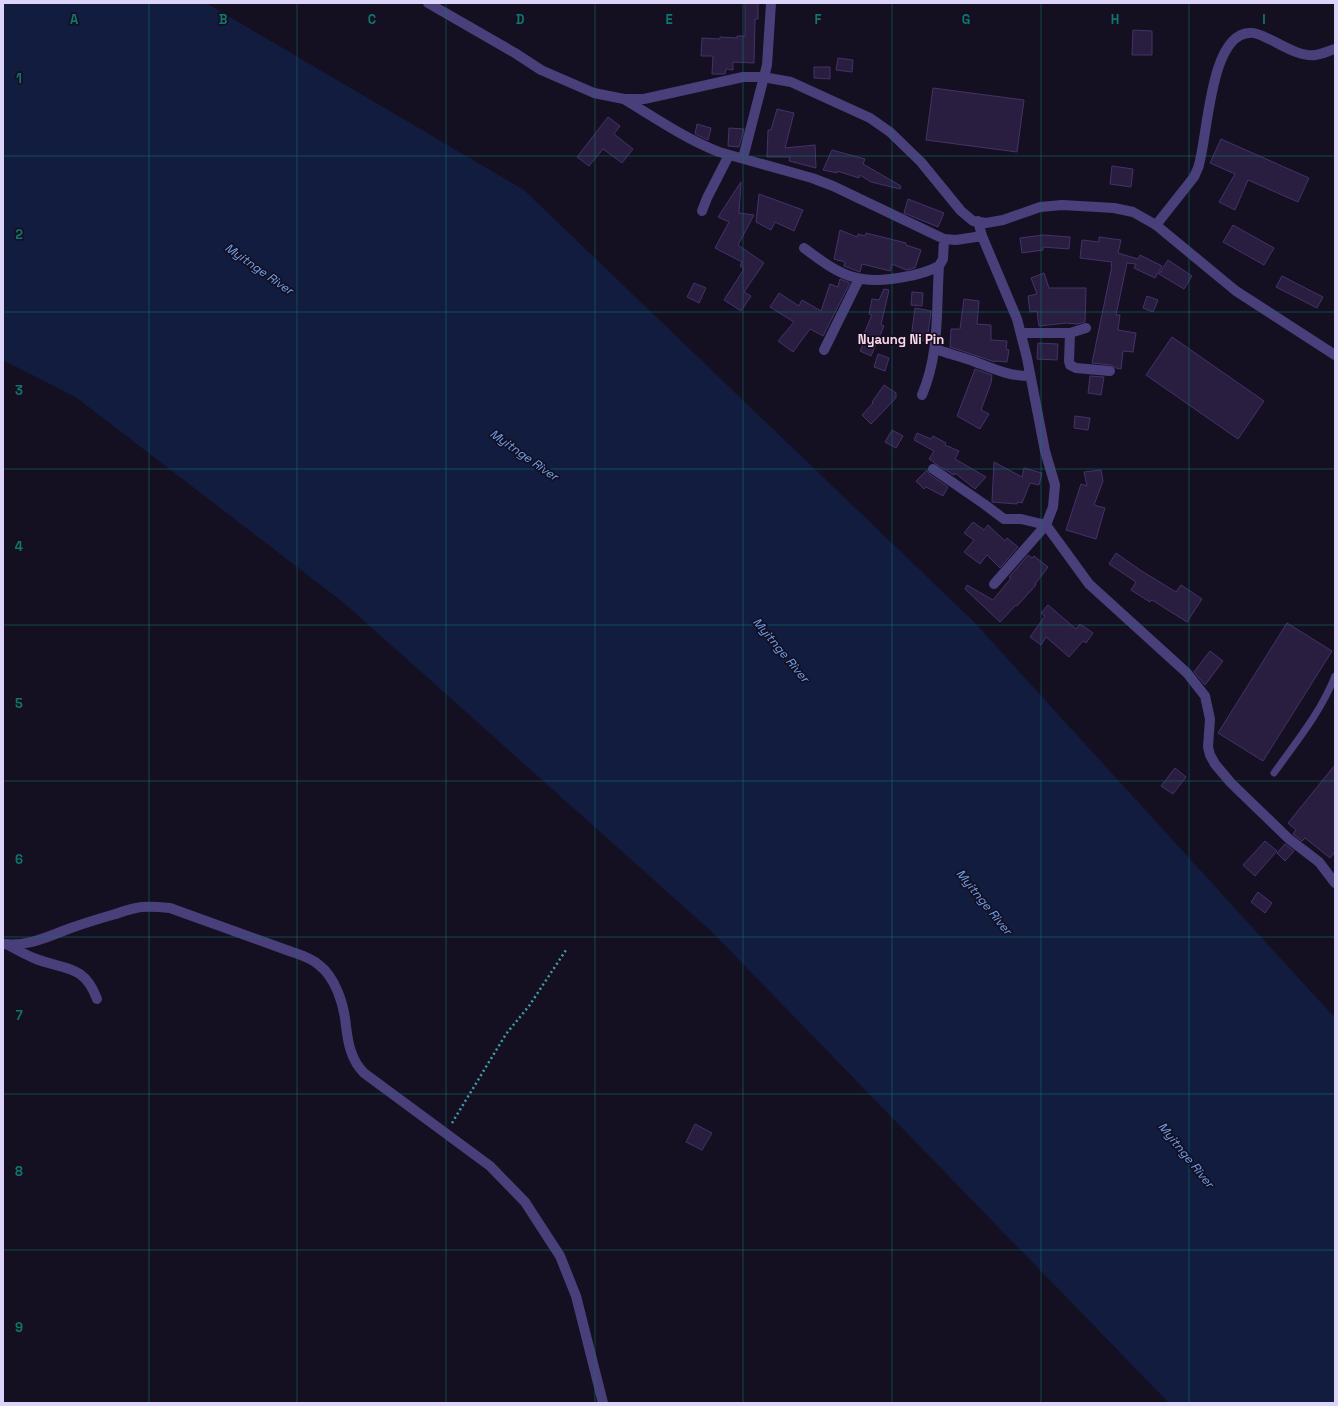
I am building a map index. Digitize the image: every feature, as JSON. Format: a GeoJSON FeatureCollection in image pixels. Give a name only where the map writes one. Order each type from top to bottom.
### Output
{"type":"FeatureCollection","features":[{"type":"Feature","properties":{"kind":"street"},"geometry":{"type":"LineString","coordinates":[[428,3],[515,53],[541,70],[594,93],[624,99],[644,100],[743,76],[763,77],[791,82],[875,121],[890,132],[921,162],[961,211],[974,220],[986,223],[1003,220],[1040,207],[1062,205],[1114,208],[1133,212],[1156,225],[1236,291],[1335,355]]}},
{"type":"Feature","properties":{"kind":"street"},"geometry":{"type":"LineString","coordinates":[[743,158],[767,65],[771,3]]}},
{"type":"Feature","properties":{"kind":"street"},"geometry":{"type":"LineString","coordinates":[[1156,225],[1194,177],[1201,161],[1209,107],[1217,71],[1223,54],[1232,41],[1242,34],[1250,33],[1262,36],[1304,54],[1313,55],[1335,49]]}},
{"type":"Feature","properties":{"kind":"street"},"geometry":{"type":"LineString","coordinates":[[624,99],[692,140],[729,155],[833,186],[944,239],[956,240],[982,236]]}},
{"type":"Feature","properties":{"kind":"street"},"geometry":{"type":"LineString","coordinates":[[702,211],[729,155]]}},
{"type":"Feature","properties":{"kind":"street"},"geometry":{"type":"LineString","coordinates":[[978,221],[982,236],[1017,319],[1045,451],[1054,485],[1054,507],[1046,524],[994,584]]}},
{"type":"Feature","properties":{"kind":"street"},"geometry":{"type":"LineString","coordinates":[[922,395],[930,372],[935,349],[939,266],[943,259],[944,239]]}},
{"type":"Feature","properties":{"kind":"street"},"geometry":{"type":"LineString","coordinates":[[804,248],[836,270],[859,279],[872,281],[914,275],[939,266]]}},
{"type":"Feature","properties":{"kind":"street"},"geometry":{"type":"LineString","coordinates":[[824,350],[859,279]]}},
{"type":"Feature","properties":{"kind":"street"},"geometry":{"type":"LineString","coordinates":[[1021,333],[1070,333],[1086,328]]}},
{"type":"Feature","properties":{"kind":"street"},"geometry":{"type":"LineString","coordinates":[[1070,333],[1070,366],[1076,368],[1110,371]]}},
{"type":"Feature","properties":{"kind":"street"},"geometry":{"type":"LineString","coordinates":[[935,349],[974,361],[998,371],[1018,376],[1030,376]]}},
{"type":"Feature","properties":{"kind":"street"},"geometry":{"type":"LineString","coordinates":[[933,469],[1004,519],[1021,519],[1046,524],[1089,584],[1187,673],[1205,696],[1210,719],[1208,747],[1215,764],[1231,783],[1289,839],[1319,862],[1335,883]]}},
{"type":"Feature","properties":{"kind":"street"},"geometry":{"type":"LineString","coordinates":[[5,944],[36,941],[80,924],[142,907],[170,908],[310,959],[327,972],[337,991],[343,1009],[349,1045],[357,1066],[364,1073],[500,1175],[525,1202],[560,1256],[576,1296],[603,1403]]}},
{"type":"Feature","properties":{"kind":"street"},"geometry":{"type":"LineString","coordinates":[[5,944],[35,959],[80,973],[92,986],[96,999]]}},
{"type":"Feature","properties":{"kind":"lane"},"geometry":{"type":"LineString","coordinates":[[1274,773],[1315,715],[1329,692],[1335,676]]}},
{"type":"Feature","properties":{"kind":"path"},"geometry":{"type":"LineString","coordinates":[[445,1134],[506,1034],[529,1006],[566,950]]}},
{"type":"Feature","properties":{"kind":"water","name":"Myitnge River"},"geometry":{"type":"Polygon","coordinates":[[[3,3],[206,3],[524,190],[973,621],[1335,1018],[1335,1403],[1169,1403],[711,931],[344,603],[77,398],[3,360],[3,3]]]}},
{"type":"Feature","properties":{"kind":"building"},"geometry":{"type":"Polygon","coordinates":[[[745,3],[758,3],[758,19],[755,19],[754,63],[733,62],[733,70],[726,69],[725,74],[712,74],[713,56],[701,56],[702,38],[720,39],[720,37],[737,38],[737,36],[745,36],[745,3]]]}},
{"type":"Feature","properties":{"kind":"building"},"geometry":{"type":"Polygon","coordinates":[[[1133,30],[1152,31],[1152,55],[1132,55],[1133,30]]]}},
{"type":"Feature","properties":{"kind":"building"},"geometry":{"type":"Polygon","coordinates":[[[838,58],[853,60],[852,72],[836,70],[838,58]]]}},
{"type":"Feature","properties":{"kind":"building"},"geometry":{"type":"Polygon","coordinates":[[[814,67],[830,67],[830,79],[814,78],[814,67]]]}},
{"type":"Feature","properties":{"kind":"building"},"geometry":{"type":"Polygon","coordinates":[[[933,88],[1024,100],[1017,152],[926,140],[933,88]]]}},
{"type":"Feature","properties":{"kind":"building"},"geometry":{"type":"Polygon","coordinates":[[[777,109],[794,113],[785,148],[815,145],[816,168],[789,161],[790,157],[767,157],[768,130],[771,130],[777,109]]]}},
{"type":"Feature","properties":{"kind":"building"},"geometry":{"type":"Polygon","coordinates":[[[608,117],[620,126],[614,134],[633,149],[622,163],[603,149],[589,166],[577,157],[608,117]]]}},
{"type":"Feature","properties":{"kind":"building"},"geometry":{"type":"Polygon","coordinates":[[[697,124],[711,128],[708,140],[695,134],[697,124]]]}},
{"type":"Feature","properties":{"kind":"building"},"geometry":{"type":"Polygon","coordinates":[[[729,128],[744,129],[739,147],[728,146],[729,128]]]}},
{"type":"Feature","properties":{"kind":"building"},"geometry":{"type":"Polygon","coordinates":[[[1221,139],[1309,178],[1298,202],[1248,180],[1235,210],[1219,202],[1235,174],[1210,163],[1221,139]]]}},
{"type":"Feature","properties":{"kind":"building"},"geometry":{"type":"Polygon","coordinates":[[[832,150],[865,159],[863,164],[901,186],[900,189],[871,182],[860,175],[859,178],[837,171],[837,173],[823,170],[832,150]]]}},
{"type":"Feature","properties":{"kind":"building"},"geometry":{"type":"Polygon","coordinates":[[[1112,166],[1133,169],[1131,187],[1110,184],[1112,166]]]}},
{"type":"Feature","properties":{"kind":"building"},"geometry":{"type":"Polygon","coordinates":[[[741,182],[739,213],[754,215],[738,245],[764,263],[744,292],[751,296],[741,311],[724,300],[744,269],[740,266],[742,262],[715,248],[729,222],[718,217],[741,182]]]}},
{"type":"Feature","properties":{"kind":"building"},"geometry":{"type":"Polygon","coordinates":[[[759,194],[803,210],[794,231],[775,222],[771,230],[756,222],[759,194]]]}},
{"type":"Feature","properties":{"kind":"building"},"geometry":{"type":"Polygon","coordinates":[[[908,199],[944,213],[938,227],[904,213],[908,199]]]}},
{"type":"Feature","properties":{"kind":"building"},"geometry":{"type":"Polygon","coordinates":[[[1233,225],[1274,248],[1264,265],[1223,242],[1233,225]]]}},
{"type":"Feature","properties":{"kind":"building"},"geometry":{"type":"Polygon","coordinates":[[[840,230],[857,237],[858,234],[865,236],[866,233],[906,243],[906,245],[921,250],[915,268],[906,270],[892,264],[890,271],[862,264],[860,272],[844,266],[845,262],[834,259],[840,230]]]}},
{"type":"Feature","properties":{"kind":"building"},"geometry":{"type":"Polygon","coordinates":[[[1043,235],[1070,237],[1069,249],[1043,247],[1043,250],[1022,253],[1020,238],[1043,235]]]}},
{"type":"Feature","properties":{"kind":"building"},"geometry":{"type":"Polygon","coordinates":[[[1099,237],[1121,240],[1118,253],[1138,259],[1140,255],[1162,266],[1155,278],[1134,268],[1136,264],[1127,263],[1116,315],[1120,315],[1118,330],[1136,333],[1133,352],[1123,351],[1121,369],[1111,365],[1092,363],[1112,262],[1080,258],[1082,240],[1099,242],[1099,237]]]}},
{"type":"Feature","properties":{"kind":"building"},"geometry":{"type":"Polygon","coordinates":[[[1168,260],[1192,276],[1184,289],[1159,274],[1168,260]]]}},
{"type":"Feature","properties":{"kind":"building"},"geometry":{"type":"Polygon","coordinates":[[[1044,273],[1049,288],[1086,288],[1085,322],[1077,324],[1066,323],[1039,326],[1037,311],[1030,312],[1028,296],[1037,294],[1031,278],[1044,273]]]}},
{"type":"Feature","properties":{"kind":"building"},"geometry":{"type":"Polygon","coordinates":[[[1282,276],[1323,297],[1317,308],[1276,287],[1282,276]]]}},
{"type":"Feature","properties":{"kind":"building"},"geometry":{"type":"Polygon","coordinates":[[[840,279],[850,283],[823,336],[810,329],[793,352],[778,341],[794,322],[770,307],[779,293],[799,306],[802,300],[821,311],[830,284],[838,287],[840,279]]]}},
{"type":"Feature","properties":{"kind":"building"},"geometry":{"type":"Polygon","coordinates":[[[694,283],[706,288],[699,303],[687,297],[694,283]]]}},
{"type":"Feature","properties":{"kind":"building"},"geometry":{"type":"Polygon","coordinates":[[[884,289],[889,290],[881,325],[884,326],[871,356],[860,351],[867,335],[864,334],[872,315],[869,314],[872,299],[879,300],[884,289]]]}},
{"type":"Feature","properties":{"kind":"building"},"geometry":{"type":"Polygon","coordinates":[[[912,292],[923,293],[922,306],[911,305],[912,292]]]}},
{"type":"Feature","properties":{"kind":"building"},"geometry":{"type":"Polygon","coordinates":[[[1147,296],[1158,300],[1153,312],[1143,308],[1147,296]]]}},
{"type":"Feature","properties":{"kind":"building"},"geometry":{"type":"Polygon","coordinates":[[[964,299],[979,301],[977,324],[991,325],[991,340],[1007,341],[1006,349],[1009,350],[1007,362],[995,362],[950,347],[951,329],[960,329],[964,299]]]}},
{"type":"Feature","properties":{"kind":"building"},"geometry":{"type":"Polygon","coordinates":[[[915,308],[931,311],[927,341],[911,339],[915,308]]]}},
{"type":"Feature","properties":{"kind":"building"},"geometry":{"type":"Polygon","coordinates":[[[1172,337],[1264,401],[1238,439],[1146,375],[1172,337]]]}},
{"type":"Feature","properties":{"kind":"building"},"geometry":{"type":"Polygon","coordinates":[[[1038,343],[1058,344],[1057,360],[1037,359],[1038,343]]]}},
{"type":"Feature","properties":{"kind":"building"},"geometry":{"type":"Polygon","coordinates":[[[878,354],[889,358],[885,371],[874,367],[878,354]]]}},
{"type":"Feature","properties":{"kind":"building"},"geometry":{"type":"Polygon","coordinates":[[[975,369],[992,375],[991,383],[981,410],[989,414],[980,429],[957,416],[975,369]]]}},
{"type":"Feature","properties":{"kind":"building"},"geometry":{"type":"Polygon","coordinates":[[[1090,376],[1104,377],[1101,395],[1088,393],[1090,376]]]}},
{"type":"Feature","properties":{"kind":"building"},"geometry":{"type":"Polygon","coordinates":[[[884,385],[896,393],[896,398],[871,424],[862,415],[873,403],[872,402],[884,385]]]}},
{"type":"Feature","properties":{"kind":"building"},"geometry":{"type":"Polygon","coordinates":[[[1075,416],[1090,418],[1088,430],[1074,428],[1075,416]]]}},
{"type":"Feature","properties":{"kind":"building"},"geometry":{"type":"Polygon","coordinates":[[[892,430],[903,436],[896,448],[885,442],[892,430]]]}},
{"type":"Feature","properties":{"kind":"building"},"geometry":{"type":"Polygon","coordinates":[[[917,433],[931,439],[933,436],[946,443],[945,445],[959,451],[955,459],[986,477],[975,489],[955,473],[954,475],[934,463],[929,459],[934,451],[914,440],[917,433]]]}},
{"type":"Feature","properties":{"kind":"building"},"geometry":{"type":"Polygon","coordinates":[[[994,462],[1022,477],[1024,468],[1042,473],[1039,485],[1030,483],[1022,503],[992,502],[994,462]]]}},
{"type":"Feature","properties":{"kind":"building"},"geometry":{"type":"Polygon","coordinates":[[[927,470],[929,474],[948,487],[943,496],[926,487],[924,489],[916,481],[927,470]]]}},
{"type":"Feature","properties":{"kind":"building"},"geometry":{"type":"Polygon","coordinates":[[[1101,470],[1103,481],[1094,505],[1105,508],[1096,539],[1066,530],[1081,484],[1087,486],[1084,472],[1101,470]]]}},
{"type":"Feature","properties":{"kind":"building"},"geometry":{"type":"Polygon","coordinates":[[[973,522],[984,530],[988,525],[1005,541],[1007,538],[1018,547],[1000,568],[987,555],[980,564],[964,552],[974,540],[964,533],[973,522]]]}},
{"type":"Feature","properties":{"kind":"building"},"geometry":{"type":"Polygon","coordinates":[[[1116,553],[1176,592],[1181,585],[1202,599],[1187,622],[1152,600],[1150,602],[1131,590],[1136,582],[1109,564],[1116,553]]]}},
{"type":"Feature","properties":{"kind":"building"},"geometry":{"type":"Polygon","coordinates":[[[1028,555],[1032,558],[1034,556],[1048,567],[1035,584],[1036,585],[1000,622],[965,589],[967,585],[993,600],[1011,578],[1009,577],[1028,555]]]}},
{"type":"Feature","properties":{"kind":"building"},"geometry":{"type":"Polygon","coordinates":[[[1048,605],[1076,629],[1080,624],[1093,633],[1086,643],[1083,641],[1069,657],[1046,637],[1041,645],[1030,637],[1045,616],[1041,613],[1048,605]]]}},
{"type":"Feature","properties":{"kind":"building"},"geometry":{"type":"Polygon","coordinates":[[[1287,623],[1332,651],[1263,761],[1218,733],[1287,623]]]}},
{"type":"Feature","properties":{"kind":"building"},"geometry":{"type":"Polygon","coordinates":[[[1210,651],[1223,661],[1205,685],[1194,672],[1210,651]]]}},
{"type":"Feature","properties":{"kind":"building"},"geometry":{"type":"Polygon","coordinates":[[[1335,765],[1335,852],[1330,858],[1305,838],[1302,841],[1293,834],[1296,830],[1288,823],[1335,765]]]}},
{"type":"Feature","properties":{"kind":"building"},"geometry":{"type":"Polygon","coordinates":[[[1175,768],[1186,777],[1173,794],[1161,786],[1175,768]]]}},
{"type":"Feature","properties":{"kind":"building"},"geometry":{"type":"Polygon","coordinates":[[[1265,841],[1277,851],[1255,876],[1243,865],[1265,841]]]}},
{"type":"Feature","properties":{"kind":"building"},"geometry":{"type":"Polygon","coordinates":[[[1285,844],[1294,851],[1285,861],[1277,853],[1285,844]]]}},
{"type":"Feature","properties":{"kind":"building"},"geometry":{"type":"Polygon","coordinates":[[[1258,892],[1272,903],[1265,913],[1251,902],[1258,892]]]}},
{"type":"Feature","properties":{"kind":"building"},"geometry":{"type":"Polygon","coordinates":[[[695,1124],[712,1133],[702,1150],[686,1142],[695,1124]]]}},
{"type":"Feature","properties":{"kind":"district","name":"Nyaung Ni Pin"},"geometry":{"type":"Point","coordinates":[901,339]}}]}
